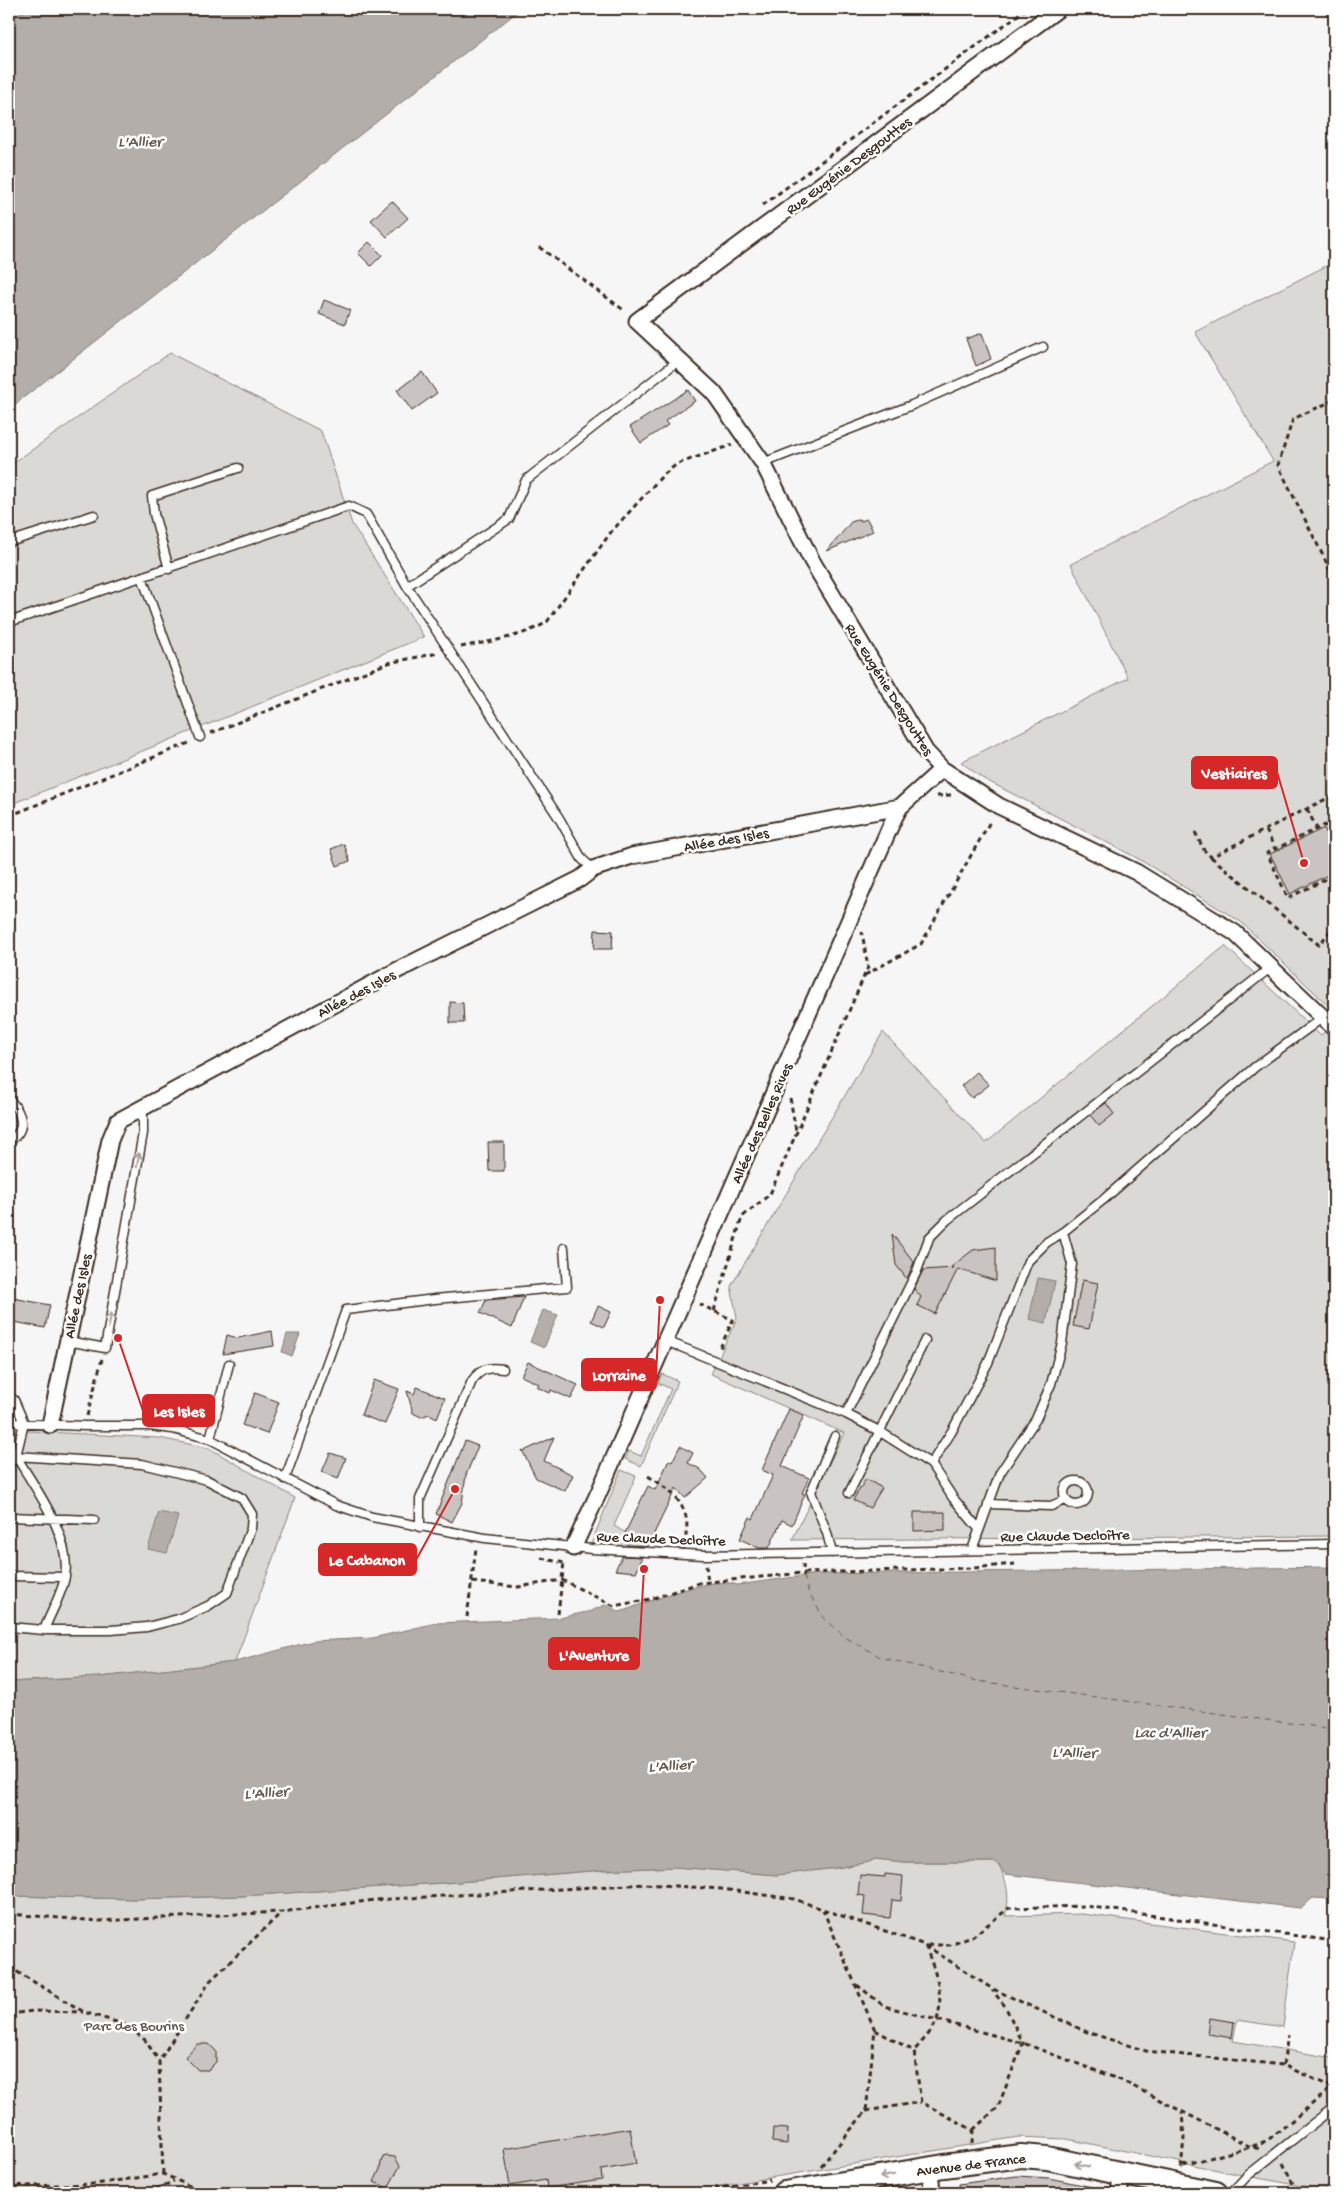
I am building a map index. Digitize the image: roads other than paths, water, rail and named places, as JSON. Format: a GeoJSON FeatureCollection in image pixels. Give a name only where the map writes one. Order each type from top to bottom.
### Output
{"type":"FeatureCollection","features":[{"type":"Feature","properties":{"kind":"street","name":"Rue Eugénie Desgouttes"},"geometry":{"type":"LineString","coordinates":[[1058,9],[637,321],[714,393],[763,463],[812,562],[926,752],[942,769],[999,806],[1136,872],[1235,933],[1334,1028]]}},
{"type":"Feature","properties":{"kind":"street","name":"Allée des Belles Rives"},"geometry":{"type":"LineString","coordinates":[[573,1548],[666,1341],[900,807],[942,769]]}},
{"type":"Feature","properties":{"kind":"street","name":"Allée des Isles"},"geometry":{"type":"LineString","coordinates":[[50,1425],[110,1140],[118,1121],[396,971],[580,880],[593,870],[632,856],[900,807]]}},
{"type":"Feature","properties":{"kind":"street","name":"Avenue de France"},"geometry":{"type":"LineString","coordinates":[[784,2193],[930,2168],[1021,2156],[1047,2158],[1120,2184],[1177,2185],[1216,2193]]}},
{"type":"Feature","properties":{"kind":"street"},"geometry":{"type":"LineString","coordinates":[[930,2168],[932,2193]]}},
{"type":"Feature","properties":{"kind":"lane"},"geometry":{"type":"LineString","coordinates":[[763,463],[912,405],[1043,347]]}},
{"type":"Feature","properties":{"kind":"lane"},"geometry":{"type":"LineString","coordinates":[[407,586],[509,519],[526,480],[679,360]]}},
{"type":"Feature","properties":{"kind":"lane"},"geometry":{"type":"LineString","coordinates":[[169,569],[154,514],[152,496],[238,468]]}},
{"type":"Feature","properties":{"kind":"lane"},"geometry":{"type":"LineString","coordinates":[[9,622],[169,569],[349,506],[366,514],[407,586],[559,818],[582,859],[593,870]]}},
{"type":"Feature","properties":{"kind":"lane"},"geometry":{"type":"LineString","coordinates":[[9,542],[94,515]]}},
{"type":"Feature","properties":{"kind":"lane"},"geometry":{"type":"LineString","coordinates":[[142,577],[200,737]]}},
{"type":"Feature","properties":{"kind":"lane"},"geometry":{"type":"LineString","coordinates":[[846,1414],[917,1271],[929,1238],[946,1220],[1270,968]]}},
{"type":"Feature","properties":{"kind":"lane"},"geometry":{"type":"LineString","coordinates":[[931,1464],[952,1431],[988,1363],[1028,1261],[1047,1242],[1063,1232],[1103,1200],[1255,1067],[1322,1018]]}},
{"type":"Feature","properties":{"kind":"lane"},"geometry":{"type":"LineString","coordinates":[[9,1099],[19,1110],[21,1127],[18,1136],[9,1141]]}},
{"type":"Feature","properties":{"kind":"lane"},"geometry":{"type":"LineString","coordinates":[[68,1341],[106,1348],[143,1133],[142,1116],[139,1109]]}},
{"type":"Feature","properties":{"kind":"lane"},"geometry":{"type":"LineString","coordinates":[[972,1550],[1000,1473],[1036,1419],[1050,1384],[1062,1343],[1072,1264],[1063,1232]]}},
{"type":"Feature","properties":{"kind":"lane"},"geometry":{"type":"LineString","coordinates":[[285,1479],[346,1310],[435,1299],[567,1287],[564,1248]]}},
{"type":"Feature","properties":{"kind":"lane"},"geometry":{"type":"LineString","coordinates":[[849,1493],[925,1340]]}},
{"type":"Feature","properties":{"kind":"lane"},"geometry":{"type":"LineString","coordinates":[[666,1341],[846,1414],[879,1431],[931,1464],[953,1498],[979,1529]]}},
{"type":"Feature","properties":{"kind":"lane"},"geometry":{"type":"LineString","coordinates":[[210,1439],[229,1364]]}},
{"type":"Feature","properties":{"kind":"lane"},"geometry":{"type":"LineString","coordinates":[[420,1527],[420,1499],[472,1381],[483,1369],[491,1367],[503,1368]]}},
{"type":"Feature","properties":{"kind":"lane"},"geometry":{"type":"LineString","coordinates":[[9,1397],[14,1400],[24,1423],[16,1456],[9,1464]]}},
{"type":"Feature","properties":{"kind":"lane","name":"Rue Claude Decloître"},"geometry":{"type":"LineString","coordinates":[[9,1423],[149,1426],[210,1439],[336,1505],[372,1517],[485,1538],[573,1548],[685,1555],[1334,1544]]}},
{"type":"Feature","properties":{"kind":"lane"},"geometry":{"type":"LineString","coordinates":[[832,1553],[827,1533],[811,1492],[835,1436]]}},
{"type":"Feature","properties":{"kind":"lane"},"geometry":{"type":"LineString","coordinates":[[16,1456],[52,1518],[66,1555],[65,1577],[44,1630]]}},
{"type":"Feature","properties":{"kind":"lane"},"geometry":{"type":"LineString","coordinates":[[9,1627],[44,1630],[111,1630],[147,1627],[178,1619],[208,1606],[227,1593],[251,1528],[252,1514],[242,1498],[207,1480],[142,1464],[16,1456]]}},
{"type":"Feature","properties":{"kind":"lane"},"geometry":{"type":"LineString","coordinates":[[988,1504],[1052,1506],[1065,1500]]}},
{"type":"Feature","properties":{"kind":"lane"},"geometry":{"type":"LineString","coordinates":[[9,1517],[94,1520]]}},
{"type":"Feature","properties":{"kind":"lane"},"geometry":{"type":"LineString","coordinates":[[9,1576],[65,1577]]}},
{"type":"Feature","properties":{"kind":"lane"},"geometry":{"type":"LineString","coordinates":[[1231,2193],[1246,2176],[1334,2107]]}},
{"type":"Feature","properties":{"kind":"water","name":"L'Allier"},"geometry":{"type":"Polygon","coordinates":[[[27,9],[521,9],[9,409],[9,20],[27,9]]]}},
{"type":"Feature","properties":{"kind":"water"},"geometry":{"type":"Polygon","coordinates":[[[1038,1278],[1055,1281],[1046,1323],[1029,1319],[1038,1278]]]}},
{"type":"Feature","properties":{"kind":"water"},"geometry":{"type":"Polygon","coordinates":[[[543,1310],[558,1315],[544,1348],[530,1342],[543,1310]]]}},
{"type":"Feature","properties":{"kind":"water"},"geometry":{"type":"Polygon","coordinates":[[[287,1334],[300,1334],[292,1356],[282,1352],[287,1334]]]}},
{"type":"Feature","properties":{"kind":"water"},"geometry":{"type":"Polygon","coordinates":[[[159,1512],[178,1516],[167,1553],[148,1549],[159,1512]]]}},
{"type":"Feature","properties":{"kind":"water","name":"Lac d'Allier"},"geometry":{"type":"Polygon","coordinates":[[[1334,1567],[1334,1899],[1313,1898],[1300,1908],[1005,1874],[996,1862],[905,1862],[875,1859],[869,1862],[836,1868],[777,1875],[675,1867],[603,1870],[458,1882],[241,1896],[133,1899],[9,1896],[9,1682],[100,1677],[235,1662],[313,1641],[373,1638],[436,1623],[560,1618],[591,1611],[605,1605],[620,1612],[680,1591],[713,1583],[737,1585],[817,1574],[1334,1567]]]}},
{"type":"Feature","properties":{"kind":"place","name":"Vestiaires"},"geometry":{"type":"Point","coordinates":[1304,863]}},
{"type":"Feature","properties":{"kind":"place","name":"Lorraine"},"geometry":{"type":"Point","coordinates":[660,1300]}},
{"type":"Feature","properties":{"kind":"place","name":"Les Isles"},"geometry":{"type":"Point","coordinates":[118,1338]}},
{"type":"Feature","properties":{"kind":"place","name":"Le Cabanon"},"geometry":{"type":"Point","coordinates":[455,1489]}},
{"type":"Feature","properties":{"kind":"place","name":"L'Aventure"},"geometry":{"type":"Point","coordinates":[644,1569]}},
{"type":"Feature","properties":{"kind":"park label","name":"Parc des Bourins"},"geometry":{"type":"Point","coordinates":[134,2025]}}]}
